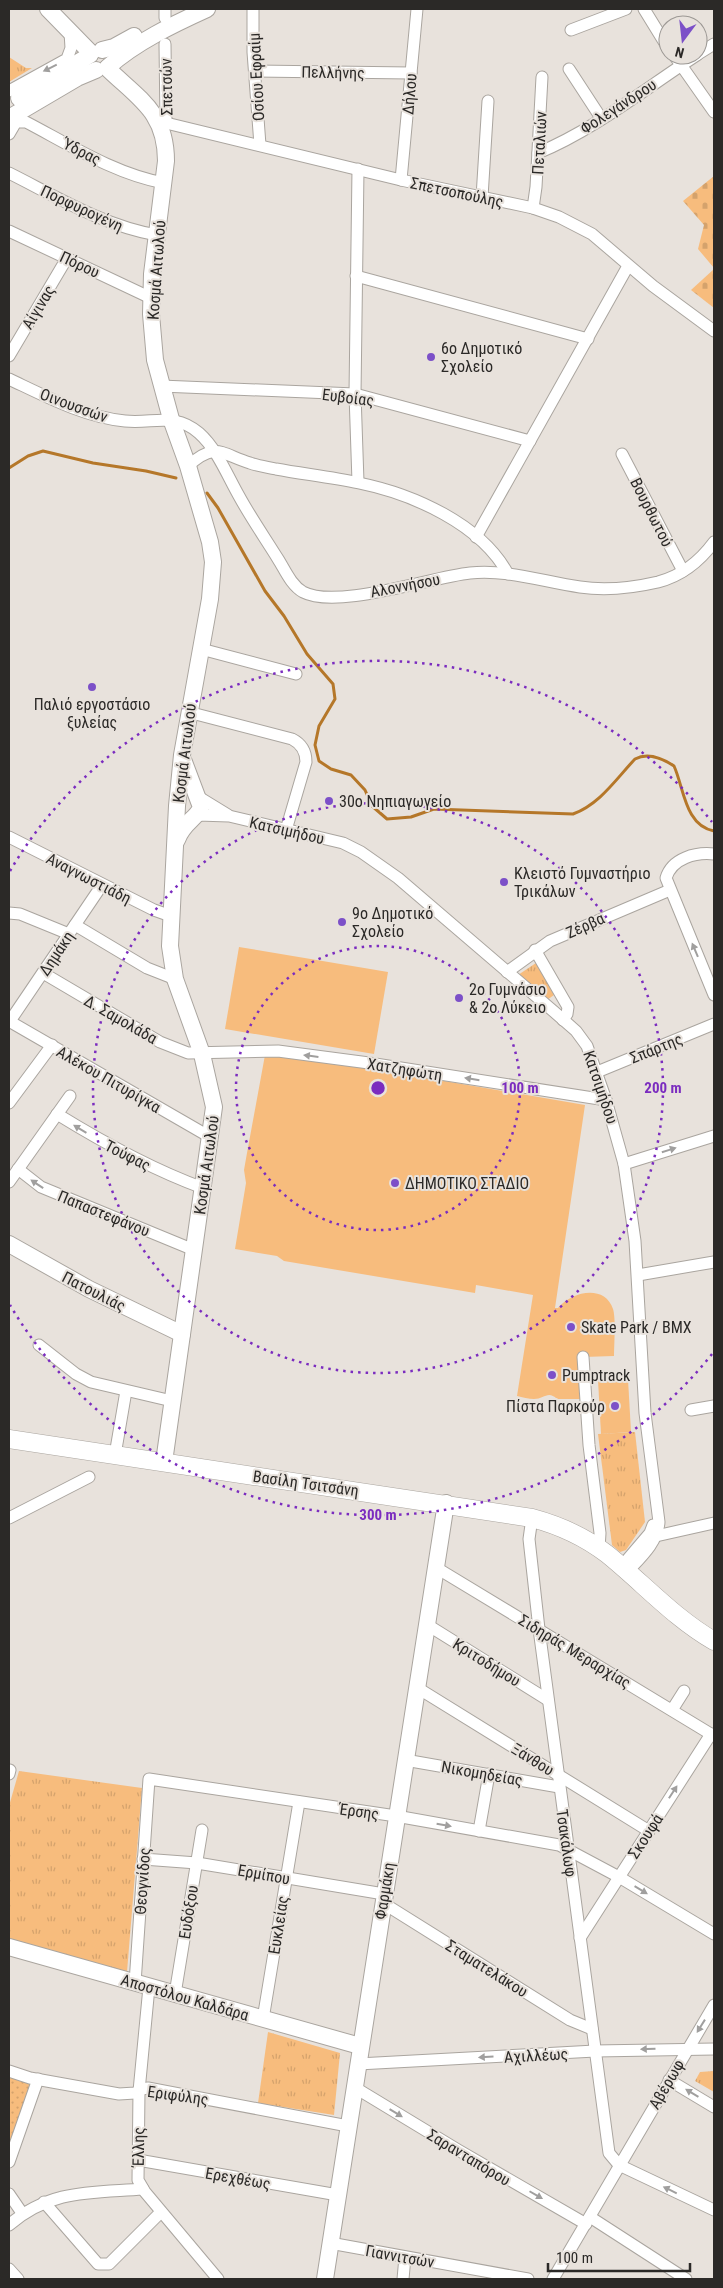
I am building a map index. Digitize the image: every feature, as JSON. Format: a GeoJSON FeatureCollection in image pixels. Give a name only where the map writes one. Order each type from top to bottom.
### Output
{"type":"FeatureCollection","features":[{"type":"Feature","properties":{"kind":"main road","name":"Βασίλη Τσιτσάνη"},"geometry":{"type":"LineString","coordinates":[[9,1439],[446,1503],[532,1518],[556,1525],[599,1549],[692,1627],[714,1641]]}},
{"type":"Feature","properties":{"kind":"street","name":"Κοσμά Αιτωλού"},"geometry":{"type":"LineString","coordinates":[[48,9],[156,115],[164,126],[166,152],[164,183],[151,298],[154,351],[171,419],[188,466],[210,542],[213,562],[212,582],[182,755],[170,946],[175,979],[202,1054],[214,1102],[164,1462]]}},
{"type":"Feature","properties":{"kind":"street"},"geometry":{"type":"LineString","coordinates":[[9,118],[70,82],[117,46],[165,13],[181,9]]}},
{"type":"Feature","properties":{"kind":"street"},"geometry":{"type":"LineString","coordinates":[[9,104],[157,35],[207,9]]}},
{"type":"Feature","properties":{"kind":"street","name":"Οσίου Εφραίμ"},"geometry":{"type":"LineString","coordinates":[[253,9],[260,145]]}},
{"type":"Feature","properties":{"kind":"street","name":"Δήλου"},"geometry":{"type":"LineString","coordinates":[[401,180],[417,9]]}},
{"type":"Feature","properties":{"kind":"street"},"geometry":{"type":"LineString","coordinates":[[571,30],[626,9]]}},
{"type":"Feature","properties":{"kind":"street"},"geometry":{"type":"LineString","coordinates":[[644,9],[658,32]]}},
{"type":"Feature","properties":{"kind":"street"},"geometry":{"type":"LineString","coordinates":[[9,91],[67,59],[71,48],[70,32]]}},
{"type":"Feature","properties":{"kind":"street","name":"Σπετσών"},"geometry":{"type":"LineString","coordinates":[[164,126],[165,44]]}},
{"type":"Feature","properties":{"kind":"street"},"geometry":{"type":"LineString","coordinates":[[681,65],[713,107]]}},
{"type":"Feature","properties":{"kind":"street","name":"Φολεγάνδρου"},"geometry":{"type":"LineString","coordinates":[[538,153],[555,146],[601,118],[681,65]]}},
{"type":"Feature","properties":{"kind":"street"},"geometry":{"type":"LineString","coordinates":[[569,69],[601,118]]}},
{"type":"Feature","properties":{"kind":"street","name":"Πελλήνης"},"geometry":{"type":"LineString","coordinates":[[255,71],[410,73]]}},
{"type":"Feature","properties":{"kind":"street","name":"Πεταλιών"},"geometry":{"type":"LineString","coordinates":[[533,208],[542,77]]}},
{"type":"Feature","properties":{"kind":"street"},"geometry":{"type":"LineString","coordinates":[[482,197],[488,101]]}},
{"type":"Feature","properties":{"kind":"street","name":"Ύδρας"},"geometry":{"type":"LineString","coordinates":[[9,134],[16,122],[26,122],[123,171],[148,180],[164,183]]}},
{"type":"Feature","properties":{"kind":"street","name":"Σπετσοπούλης"},"geometry":{"type":"LineString","coordinates":[[164,126],[260,145],[401,180],[533,208],[576,224],[592,234],[628,266],[676,304],[714,331]]}},
{"type":"Feature","properties":{"kind":"street"},"geometry":{"type":"LineString","coordinates":[[358,169],[355,394],[358,482]]}},
{"type":"Feature","properties":{"kind":"street","name":"Πορφυρογένη"},"geometry":{"type":"LineString","coordinates":[[9,173],[107,222],[134,231],[157,235]]}},
{"type":"Feature","properties":{"kind":"street","name":"Πόρου"},"geometry":{"type":"LineString","coordinates":[[9,231],[151,298]]}},
{"type":"Feature","properties":{"kind":"street","name":"Αίγινας"},"geometry":{"type":"LineString","coordinates":[[9,356],[67,258]]}},
{"type":"Feature","properties":{"kind":"street"},"geometry":{"type":"LineString","coordinates":[[476,537],[628,266]]}},
{"type":"Feature","properties":{"kind":"street"},"geometry":{"type":"LineString","coordinates":[[356,276],[588,339]]}},
{"type":"Feature","properties":{"kind":"street","name":"Οινουσσών"},"geometry":{"type":"LineString","coordinates":[[9,379],[45,396],[110,419],[126,421],[171,419]]}},
{"type":"Feature","properties":{"kind":"street","name":"Ευβοίας"},"geometry":{"type":"LineString","coordinates":[[162,386],[355,394],[530,441]]}},
{"type":"Feature","properties":{"kind":"street","name":"Αλοννήσου"},"geometry":{"type":"LineString","coordinates":[[171,419],[191,426],[201,435],[214,452],[248,512],[285,571],[305,593],[334,596],[405,587],[467,573],[508,574],[579,587],[614,589],[660,581],[682,571],[698,561],[714,542]]}},
{"type":"Feature","properties":{"kind":"street"},"geometry":{"type":"LineString","coordinates":[[188,466],[204,454],[224,452],[262,466],[358,482],[380,488],[420,504],[448,518],[476,537],[494,554],[508,574]]}},
{"type":"Feature","properties":{"kind":"street","name":"Βουρθωτού"},"geometry":{"type":"LineString","coordinates":[[622,454],[682,571]]}},
{"type":"Feature","properties":{"kind":"street"},"geometry":{"type":"LineString","coordinates":[[201,649],[296,674]]}},
{"type":"Feature","properties":{"kind":"street"},"geometry":{"type":"LineString","coordinates":[[188,712],[292,739],[301,745],[306,755],[306,762],[286,830]]}},
{"type":"Feature","properties":{"kind":"street"},"geometry":{"type":"LineString","coordinates":[[176,843],[183,826],[201,807],[182,755]]}},
{"type":"Feature","properties":{"kind":"street"},"geometry":{"type":"LineString","coordinates":[[188,793],[198,796],[229,816],[184,816],[178,802],[188,793]]}},
{"type":"Feature","properties":{"kind":"street","name":"Κατσιμήδου"},"geometry":{"type":"LineString","coordinates":[[229,816],[343,844],[371,857],[548,1006],[587,1046],[606,1100],[624,1164],[633,1216],[645,1412],[656,1528]]}},
{"type":"Feature","properties":{"kind":"street","name":"Αναγνωστιάδη"},"geometry":{"type":"LineString","coordinates":[[9,837],[102,885],[171,916]]}},
{"type":"Feature","properties":{"kind":"street"},"geometry":{"type":"LineString","coordinates":[[714,854],[692,855],[675,865],[666,876],[670,890],[714,994]]}},
{"type":"Feature","properties":{"kind":"street","name":"Δημάκη"},"geometry":{"type":"LineString","coordinates":[[9,1021],[102,885]]}},
{"type":"Feature","properties":{"kind":"street","name":"Ζέρβα"},"geometry":{"type":"LineString","coordinates":[[507,972],[535,950],[561,935],[670,890]]}},
{"type":"Feature","properties":{"kind":"street"},"geometry":{"type":"LineString","coordinates":[[9,913],[20,914],[72,930],[147,968],[175,979]]}},
{"type":"Feature","properties":{"kind":"street"},"geometry":{"type":"LineString","coordinates":[[535,950],[568,1010],[563,1020]]}},
{"type":"Feature","properties":{"kind":"street","name":"Δ. Σαμολάδα"},"geometry":{"type":"LineString","coordinates":[[43,973],[160,1042],[178,1050],[202,1054]]}},
{"type":"Feature","properties":{"kind":"street"},"geometry":{"type":"LineString","coordinates":[[548,1006],[561,996]]}},
{"type":"Feature","properties":{"kind":"street","name":"Αλέκου Πιτυρίγκα"},"geometry":{"type":"LineString","coordinates":[[9,1021],[210,1137]]}},
{"type":"Feature","properties":{"kind":"street","name":"Σπάρτης"},"geometry":{"type":"LineString","coordinates":[[597,1072],[714,1024]]}},
{"type":"Feature","properties":{"kind":"street"},"geometry":{"type":"LineString","coordinates":[[9,1104],[52,1045]]}},
{"type":"Feature","properties":{"kind":"street","name":"Χατζηφώτη"},"geometry":{"type":"LineString","coordinates":[[202,1054],[278,1051],[370,1063],[606,1100]]}},
{"type":"Feature","properties":{"kind":"street"},"geometry":{"type":"LineString","coordinates":[[9,1182],[70,1096]]}},
{"type":"Feature","properties":{"kind":"street","name":"Τούφας"},"geometry":{"type":"LineString","coordinates":[[57,1114],[147,1165],[203,1188]]}},
{"type":"Feature","properties":{"kind":"street"},"geometry":{"type":"LineString","coordinates":[[624,1164],[714,1136]]}},
{"type":"Feature","properties":{"kind":"street","name":"Παπαστεφάνου"},"geometry":{"type":"LineString","coordinates":[[18,1169],[42,1187],[194,1250]]}},
{"type":"Feature","properties":{"kind":"street","name":"Πατουλιάς"},"geometry":{"type":"LineString","coordinates":[[9,1244],[95,1292],[182,1334]]}},
{"type":"Feature","properties":{"kind":"street"},"geometry":{"type":"LineString","coordinates":[[638,1275],[714,1262]]}},
{"type":"Feature","properties":{"kind":"street"},"geometry":{"type":"LineString","coordinates":[[38,1345],[76,1374],[91,1382],[172,1401]]}},
{"type":"Feature","properties":{"kind":"street"},"geometry":{"type":"LineString","coordinates":[[583,1356],[589,1445],[600,1533],[599,1549]]}},
{"type":"Feature","properties":{"kind":"street"},"geometry":{"type":"LineString","coordinates":[[115,1455],[126,1391]]}},
{"type":"Feature","properties":{"kind":"street"},"geometry":{"type":"LineString","coordinates":[[691,1410],[714,1406]]}},
{"type":"Feature","properties":{"kind":"street"},"geometry":{"type":"LineString","coordinates":[[9,1518],[89,1477]]}},
{"type":"Feature","properties":{"kind":"street","name":"Φαρμάκη"},"geometry":{"type":"LineString","coordinates":[[325,2279],[446,1503]]}},
{"type":"Feature","properties":{"kind":"street","name":"Τσακάλωφ"},"geometry":{"type":"LineString","coordinates":[[532,1518],[529,1539],[539,1629],[592,2029],[609,2153],[619,2165]]}},
{"type":"Feature","properties":{"kind":"street"},"geometry":{"type":"LineString","coordinates":[[624,1570],[656,1528],[682,1530],[714,1523]]}},
{"type":"Feature","properties":{"kind":"street","name":"Σιδηράς Μεραρχίας"},"geometry":{"type":"LineString","coordinates":[[436,1567],[713,1735]]}},
{"type":"Feature","properties":{"kind":"street","name":"Κριτοδήμου"},"geometry":{"type":"LineString","coordinates":[[426,1624],[548,1700]]}},
{"type":"Feature","properties":{"kind":"street","name":"Ξάνθου"},"geometry":{"type":"LineString","coordinates":[[416,1687],[649,1831]]}},
{"type":"Feature","properties":{"kind":"street"},"geometry":{"type":"LineString","coordinates":[[672,1710],[684,1691]]}},
{"type":"Feature","properties":{"kind":"street","name":"Σκουφά"},"geometry":{"type":"LineString","coordinates":[[580,1938],[713,1735]]}},
{"type":"Feature","properties":{"kind":"street","name":"Νικομηδείας"},"geometry":{"type":"LineString","coordinates":[[405,1760],[560,1786]]}},
{"type":"Feature","properties":{"kind":"street"},"geometry":{"type":"LineString","coordinates":[[479,1831],[490,1774]]}},
{"type":"Feature","properties":{"kind":"street","name":"Έρσης"},"geometry":{"type":"LineString","coordinates":[[149,1780],[396,1816],[568,1849],[714,1934]]}},
{"type":"Feature","properties":{"kind":"street","name":"Θεογνίδος"},"geometry":{"type":"LineString","coordinates":[[142,1985],[143,1858],[149,1780]]}},
{"type":"Feature","properties":{"kind":"street","name":"Ευκλείας"},"geometry":{"type":"LineString","coordinates":[[263,2019],[299,1802]]}},
{"type":"Feature","properties":{"kind":"street","name":"Ευδόξου"},"geometry":{"type":"LineString","coordinates":[[175,1994],[202,1830]]}},
{"type":"Feature","properties":{"kind":"street","name":"Ερμίπου"},"geometry":{"type":"LineString","coordinates":[[143,1858],[197,1863],[286,1878],[383,1899]]}},
{"type":"Feature","properties":{"kind":"street","name":"Σταματελάκου"},"geometry":{"type":"LineString","coordinates":[[383,1899],[570,2020],[592,2029]]}},
{"type":"Feature","properties":{"kind":"street","name":"Αποστόλου Καλδάρα"},"geometry":{"type":"LineString","coordinates":[[9,1947],[360,2046]]}},
{"type":"Feature","properties":{"kind":"street","name":"Έλλης"},"geometry":{"type":"LineString","coordinates":[[142,1985],[138,2175],[143,2189],[211,2277]]}},
{"type":"Feature","properties":{"kind":"street","name":"Αβέρωφ"},"geometry":{"type":"LineString","coordinates":[[553,2279],[714,2004]]}},
{"type":"Feature","properties":{"kind":"street","name":"Αχιλλέως"},"geometry":{"type":"LineString","coordinates":[[358,2064],[595,2051],[714,2049]]}},
{"type":"Feature","properties":{"kind":"street","name":"Εριφύλης"},"geometry":{"type":"LineString","coordinates":[[9,2071],[38,2079],[118,2094],[135,2093],[148,2088],[348,2126]]}},
{"type":"Feature","properties":{"kind":"street"},"geometry":{"type":"LineString","coordinates":[[9,2162],[38,2079]]}},
{"type":"Feature","properties":{"kind":"street"},"geometry":{"type":"LineString","coordinates":[[669,2080],[714,2107]]}},
{"type":"Feature","properties":{"kind":"street","name":"Σαρανταπόρου"},"geometry":{"type":"LineString","coordinates":[[354,2087],[458,2150],[588,2221],[686,2279]]}},
{"type":"Feature","properties":{"kind":"street","name":"Ερεχθέως"},"geometry":{"type":"LineString","coordinates":[[138,2160],[338,2196]]}},
{"type":"Feature","properties":{"kind":"street"},"geometry":{"type":"LineString","coordinates":[[619,2165],[714,2210]]}},
{"type":"Feature","properties":{"kind":"street"},"geometry":{"type":"LineString","coordinates":[[9,2224],[22,2213],[44,2202],[75,2194],[143,2189]]}},
{"type":"Feature","properties":{"kind":"street"},"geometry":{"type":"LineString","coordinates":[[9,2194],[22,2213]]}},
{"type":"Feature","properties":{"kind":"street"},"geometry":{"type":"LineString","coordinates":[[44,2202],[98,2264],[103,2265],[109,2264],[161,2212]]}},
{"type":"Feature","properties":{"kind":"street","name":"Γιαννιτσών"},"geometry":{"type":"LineString","coordinates":[[330,2243],[405,2257],[466,2274],[528,2279]]}},
{"type":"Feature","properties":{"kind":"street"},"geometry":{"type":"LineString","coordinates":[[403,2279],[405,2257]]}},
{"type":"Feature","properties":{"kind":"street"},"geometry":{"type":"LineString","coordinates":[[9,2269],[18,2279]]}},
{"type":"Feature","properties":{"kind":"green space"},"geometry":{"type":"Polygon","coordinates":[[[9,57],[26,68],[32,68],[9,82],[9,57]]]}},
{"type":"Feature","properties":{"kind":"green space"},"geometry":{"type":"Polygon","coordinates":[[[714,176],[714,268],[698,249],[704,225],[683,201],[714,176]]]}},
{"type":"Feature","properties":{"kind":"green space"},"geometry":{"type":"Polygon","coordinates":[[[714,269],[714,308],[691,290],[714,269]]]}},
{"type":"Feature","properties":{"kind":"green space"},"geometry":{"type":"Polygon","coordinates":[[[239,947],[388,972],[374,1054],[225,1029],[239,947]]]}},
{"type":"Feature","properties":{"kind":"green space"},"geometry":{"type":"Polygon","coordinates":[[[536,963],[554,995],[547,1000],[518,975],[536,963]]]}},
{"type":"Feature","properties":{"kind":"green space"},"geometry":{"type":"Polygon","coordinates":[[[265,1055],[380,1070],[585,1105],[555,1308],[558,1308],[571,1297],[579,1294],[596,1293],[609,1301],[613,1309],[615,1325],[614,1356],[583,1357],[586,1399],[557,1399],[551,1395],[537,1399],[517,1396],[533,1295],[476,1285],[475,1293],[284,1261],[277,1256],[235,1249],[246,1183],[244,1170],[265,1055]]]}},
{"type":"Feature","properties":{"kind":"green space","name":"Πίστα Παρκούρ"},"geometry":{"type":"Polygon","coordinates":[[[628,1379],[631,1432],[601,1434],[598,1380],[628,1379]]]}},
{"type":"Feature","properties":{"kind":"green space"},"geometry":{"type":"Polygon","coordinates":[[[635,1432],[645,1522],[626,1550],[620,1552],[612,1545],[598,1434],[635,1432]]]}},
{"type":"Feature","properties":{"kind":"green space"},"geometry":{"type":"Polygon","coordinates":[[[19,1771],[142,1788],[127,1972],[9,1941],[9,1806],[19,1771]]]}},
{"type":"Feature","properties":{"kind":"green space"},"geometry":{"type":"Polygon","coordinates":[[[268,2032],[340,2053],[334,2115],[258,2103],[268,2032]]]}},
{"type":"Feature","properties":{"kind":"green space"},"geometry":{"type":"Polygon","coordinates":[[[714,2071],[714,2092],[695,2081],[700,2072],[714,2071]]]}},
{"type":"Feature","properties":{"kind":"green space"},"geometry":{"type":"Polygon","coordinates":[[[9,2076],[33,2084],[9,2151],[9,2076]]]}},
{"type":"Feature","properties":{"kind":"waterway"},"geometry":{"type":"LineString","coordinates":[[9,468],[28,456],[43,451],[93,463],[146,471],[176,478]]}},
{"type":"Feature","properties":{"kind":"waterway"},"geometry":{"type":"LineString","coordinates":[[207,493],[218,508],[265,591],[284,616],[307,654],[333,684],[335,699],[319,726],[315,745],[319,761],[331,769],[351,775],[365,790],[372,806],[387,819],[411,817],[434,809],[573,814],[583,810],[599,797],[635,759],[650,756],[660,758],[674,766],[691,814],[704,828],[714,831]]}},
{"type":"Feature","properties":{"kind":"place","name":"6ο Δημοτικό Σχολείο"},"geometry":{"type":"Point","coordinates":[431,357]}},
{"type":"Feature","properties":{"kind":"place","name":"Παλιό εργοστάσιο ξυλείας"},"geometry":{"type":"Point","coordinates":[92,687]}},
{"type":"Feature","properties":{"kind":"place","name":"30ο Νηπιαγωγείο"},"geometry":{"type":"Point","coordinates":[329,801]}},
{"type":"Feature","properties":{"kind":"place","name":"Κλειστό Γυμναστήριο Τρικάλων"},"geometry":{"type":"Point","coordinates":[504,882]}},
{"type":"Feature","properties":{"kind":"place","name":"9ο Δημοτικό Σχολείο"},"geometry":{"type":"Point","coordinates":[342,922]}},
{"type":"Feature","properties":{"kind":"place","name":"2ο Γυμνάσιο & 2ο Λύκειο"},"geometry":{"type":"Point","coordinates":[459,998]}},
{"type":"Feature","properties":{"kind":"place","name":"ΔΗΜΟΤΙΚΟ ΣΤΑΔΙΟ"},"geometry":{"type":"Point","coordinates":[395,1183]}},
{"type":"Feature","properties":{"kind":"place","name":"Skate Park / BMX"},"geometry":{"type":"Point","coordinates":[571,1327]}},
{"type":"Feature","properties":{"kind":"place","name":"Pumptrack"},"geometry":{"type":"Point","coordinates":[552,1375]}},
{"type":"Feature","properties":{"kind":"place","name":"Πίστα Παρκούρ"},"geometry":{"type":"Point","coordinates":[615,1406]}}]}
